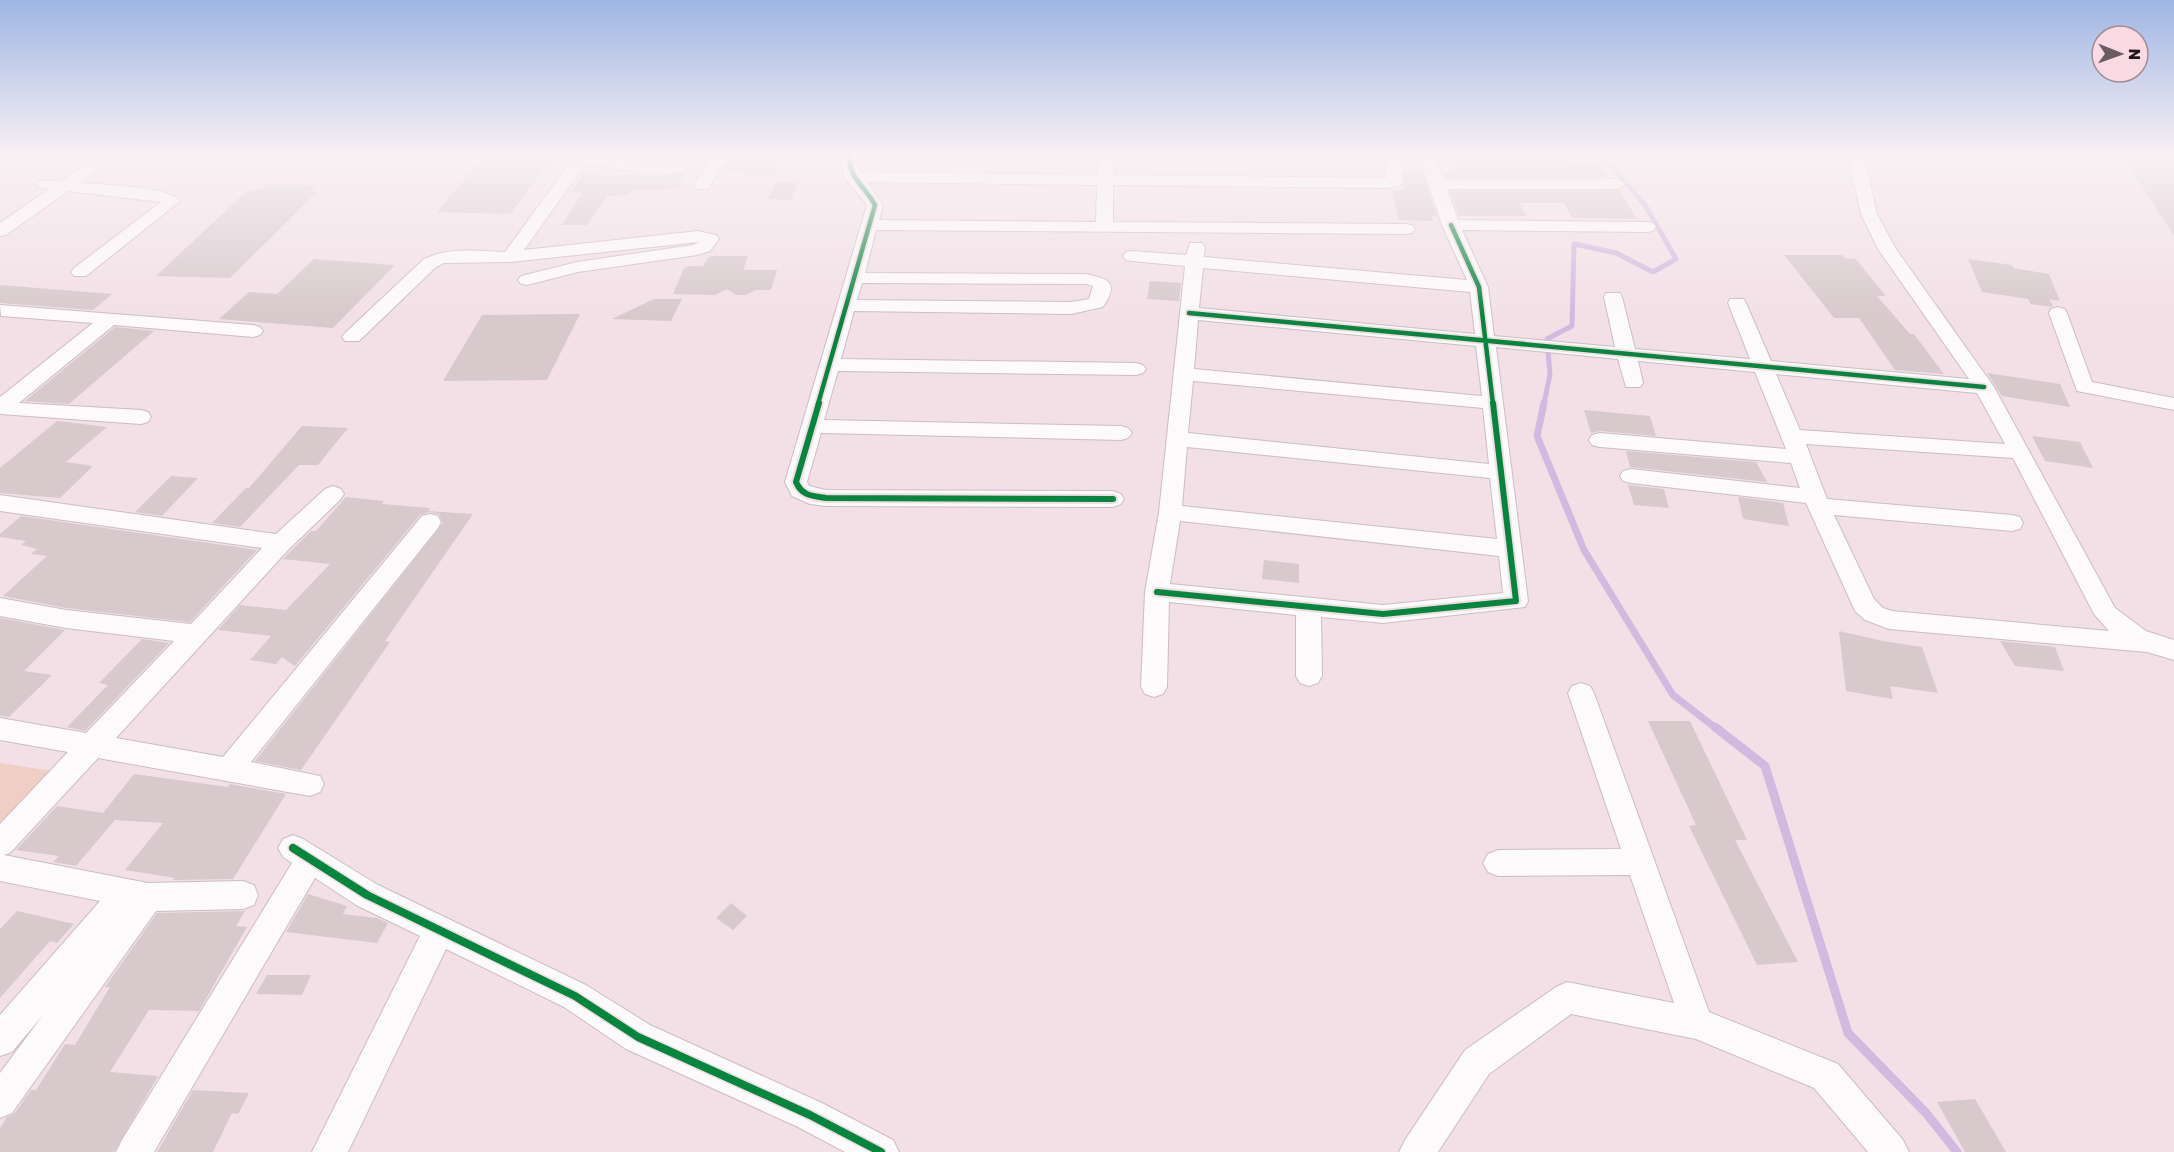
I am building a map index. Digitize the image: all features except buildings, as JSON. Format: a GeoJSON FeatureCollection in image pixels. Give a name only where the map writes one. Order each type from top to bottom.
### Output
{"type":"FeatureCollection","features":[{"type":"Feature","properties":{"kind":"street"},"geometry":{"type":"LineString","coordinates":[[0,231],[32,210]]}},
{"type":"Feature","properties":{"kind":"street"},"geometry":{"type":"LineString","coordinates":[[80,272],[161,210]]}},
{"type":"Feature","properties":{"kind":"street"},"geometry":{"type":"LineString","coordinates":[[510,257],[544,210]]}},
{"type":"Feature","properties":{"kind":"street"},"geometry":{"type":"LineString","coordinates":[[874,210],[796,482],[800,491],[810,496],[1113,499]]}},
{"type":"Feature","properties":{"kind":"street"},"geometry":{"type":"LineString","coordinates":[[1104,210],[1104,228]]}},
{"type":"Feature","properties":{"kind":"street"},"geometry":{"type":"LineString","coordinates":[[1156,592],[1383,614],[1516,601],[1479,287],[1446,210]]}},
{"type":"Feature","properties":{"kind":"street"},"geometry":{"type":"LineString","coordinates":[[1868,210],[1881,239],[1901,271],[1984,387],[2106,614],[2118,627],[2135,638],[2164,648]]}},
{"type":"Feature","properties":{"kind":"street"},"geometry":{"type":"LineString","coordinates":[[869,225],[1406,229]]}},
{"type":"Feature","properties":{"kind":"street"},"geometry":{"type":"LineString","coordinates":[[1451,225],[1647,227]]}},
{"type":"Feature","properties":{"kind":"street"},"geometry":{"type":"LineString","coordinates":[[352,337],[430,263],[440,258],[510,257],[698,236],[710,239],[704,247],[697,250],[577,267],[527,280]]}},
{"type":"Feature","properties":{"kind":"street"},"geometry":{"type":"LineString","coordinates":[[1132,256],[1195,254],[1479,287]]}},
{"type":"Feature","properties":{"kind":"street"},"geometry":{"type":"LineString","coordinates":[[1154,687],[1156,592],[1170,512],[1195,254]]}},
{"type":"Feature","properties":{"kind":"street"},"geometry":{"type":"LineString","coordinates":[[846,305],[1071,308],[1096,303],[1102,292],[1102,285],[1086,279],[854,278]]}},
{"type":"Feature","properties":{"kind":"street"},"geometry":{"type":"LineString","coordinates":[[1613,297],[1624,353],[1633,383]]}},
{"type":"Feature","properties":{"kind":"street"},"geometry":{"type":"LineString","coordinates":[[1737,303],[1792,436],[1816,502],[1864,605],[1874,614],[1889,620],[2164,648]]}},
{"type":"Feature","properties":{"kind":"street"},"geometry":{"type":"LineString","coordinates":[[0,310],[254,331]]}},
{"type":"Feature","properties":{"kind":"street"},"geometry":{"type":"LineString","coordinates":[[1189,313],[1984,387]]}},
{"type":"Feature","properties":{"kind":"street"},"geometry":{"type":"LineString","coordinates":[[2058,313],[2084,387],[2174,404]]}},
{"type":"Feature","properties":{"kind":"street"},"geometry":{"type":"LineString","coordinates":[[1,407],[109,320]]}},
{"type":"Feature","properties":{"kind":"street"},"geometry":{"type":"LineString","coordinates":[[829,365],[1136,369]]}},
{"type":"Feature","properties":{"kind":"street"},"geometry":{"type":"LineString","coordinates":[[1184,374],[1492,403]]}},
{"type":"Feature","properties":{"kind":"street"},"geometry":{"type":"LineString","coordinates":[[1,407],[141,417]]}},
{"type":"Feature","properties":{"kind":"street"},"geometry":{"type":"LineString","coordinates":[[812,426],[1121,433]]}},
{"type":"Feature","properties":{"kind":"street"},"geometry":{"type":"LineString","coordinates":[[1792,436],[2020,452]]}},
{"type":"Feature","properties":{"kind":"street"},"geometry":{"type":"LineString","coordinates":[[1177,440],[1501,472]]}},
{"type":"Feature","properties":{"kind":"street"},"geometry":{"type":"LineString","coordinates":[[1600,440],[1800,457]]}},
{"type":"Feature","properties":{"kind":"street"},"geometry":{"type":"LineString","coordinates":[[1631,476],[1816,502],[2012,523]]}},
{"type":"Feature","properties":{"kind":"street"},"geometry":{"type":"LineString","coordinates":[[0,844],[281,543],[333,494]]}},
{"type":"Feature","properties":{"kind":"street"},"geometry":{"type":"LineString","coordinates":[[0,523],[10,504],[281,543]]}},
{"type":"Feature","properties":{"kind":"street"},"geometry":{"type":"LineString","coordinates":[[1170,512],[1509,549]]}},
{"type":"Feature","properties":{"kind":"street"},"geometry":{"type":"LineString","coordinates":[[230,768],[430,522]]}},
{"type":"Feature","properties":{"kind":"street"},"geometry":{"type":"LineString","coordinates":[[0,607],[66,619],[198,634]]}},
{"type":"Feature","properties":{"kind":"street"},"geometry":{"type":"LineString","coordinates":[[1308,607],[1309,676]]}},
{"type":"Feature","properties":{"kind":"street"},"geometry":{"type":"LineString","coordinates":[[1581,693],[1697,1023]]}},
{"type":"Feature","properties":{"kind":"street"},"geometry":{"type":"LineString","coordinates":[[0,729],[230,768],[309,784]]}},
{"type":"Feature","properties":{"kind":"street"},"geometry":{"type":"LineString","coordinates":[[134,1152],[302,853],[367,895],[575,996],[638,1037],[800,1111],[881,1152]]}},
{"type":"Feature","properties":{"kind":"street"},"geometry":{"type":"LineString","coordinates":[[1498,863],[1640,862]]}},
{"type":"Feature","properties":{"kind":"street"},"geometry":{"type":"LineString","coordinates":[[0,868],[137,896],[243,895]]}},
{"type":"Feature","properties":{"kind":"street"},"geometry":{"type":"LineString","coordinates":[[0,1040],[137,896]]}},
{"type":"Feature","properties":{"kind":"street"},"geometry":{"type":"LineString","coordinates":[[0,1101],[137,896]]}},
{"type":"Feature","properties":{"kind":"street"},"geometry":{"type":"LineString","coordinates":[[330,1152],[440,929]]}},
{"type":"Feature","properties":{"kind":"street"},"geometry":{"type":"LineString","coordinates":[[1417,1152],[1477,1062],[1567,998],[1697,1023],[1826,1076],[1891,1152]]}},
{"type":"Feature","properties":{"kind":"shaded area"},"geometry":{"type":"Polygon","coordinates":[[[0,763],[52,771],[0,825],[0,763]]]}},
{"type":"Feature","properties":{"kind":"waterway"},"geometry":{"type":"LineString","coordinates":[[1544,404],[1550,374],[1547,339],[1572,326],[1574,244],[1616,253],[1653,272],[1676,259],[1648,210]]}},
{"type":"Feature","properties":{"kind":"waterway"},"geometry":{"type":"LineString","coordinates":[[1544,403],[1537,436],[1584,550],[1673,695],[1717,729]]}},
{"type":"Feature","properties":{"kind":"waterway"},"geometry":{"type":"LineString","coordinates":[[1715,727],[1765,766],[1848,1033],[1926,1113],[1957,1152]]}},
{"type":"Feature","properties":{"kind":"cycle path"},"geometry":{"type":"LineString","coordinates":[[874,210],[796,482],[800,491],[810,496],[826,498],[1113,499]]}},
{"type":"Feature","properties":{"kind":"cycle path"},"geometry":{"type":"LineString","coordinates":[[1157,592],[1383,614],[1516,601],[1479,287],[1451,225]]}},
{"type":"Feature","properties":{"kind":"cycle path"},"geometry":{"type":"LineString","coordinates":[[1189,313],[1984,387]]}},
{"type":"Feature","properties":{"kind":"cycle path"},"geometry":{"type":"LineString","coordinates":[[293,848],[367,895],[575,996],[638,1037],[810,1115],[881,1152]]}}]}
